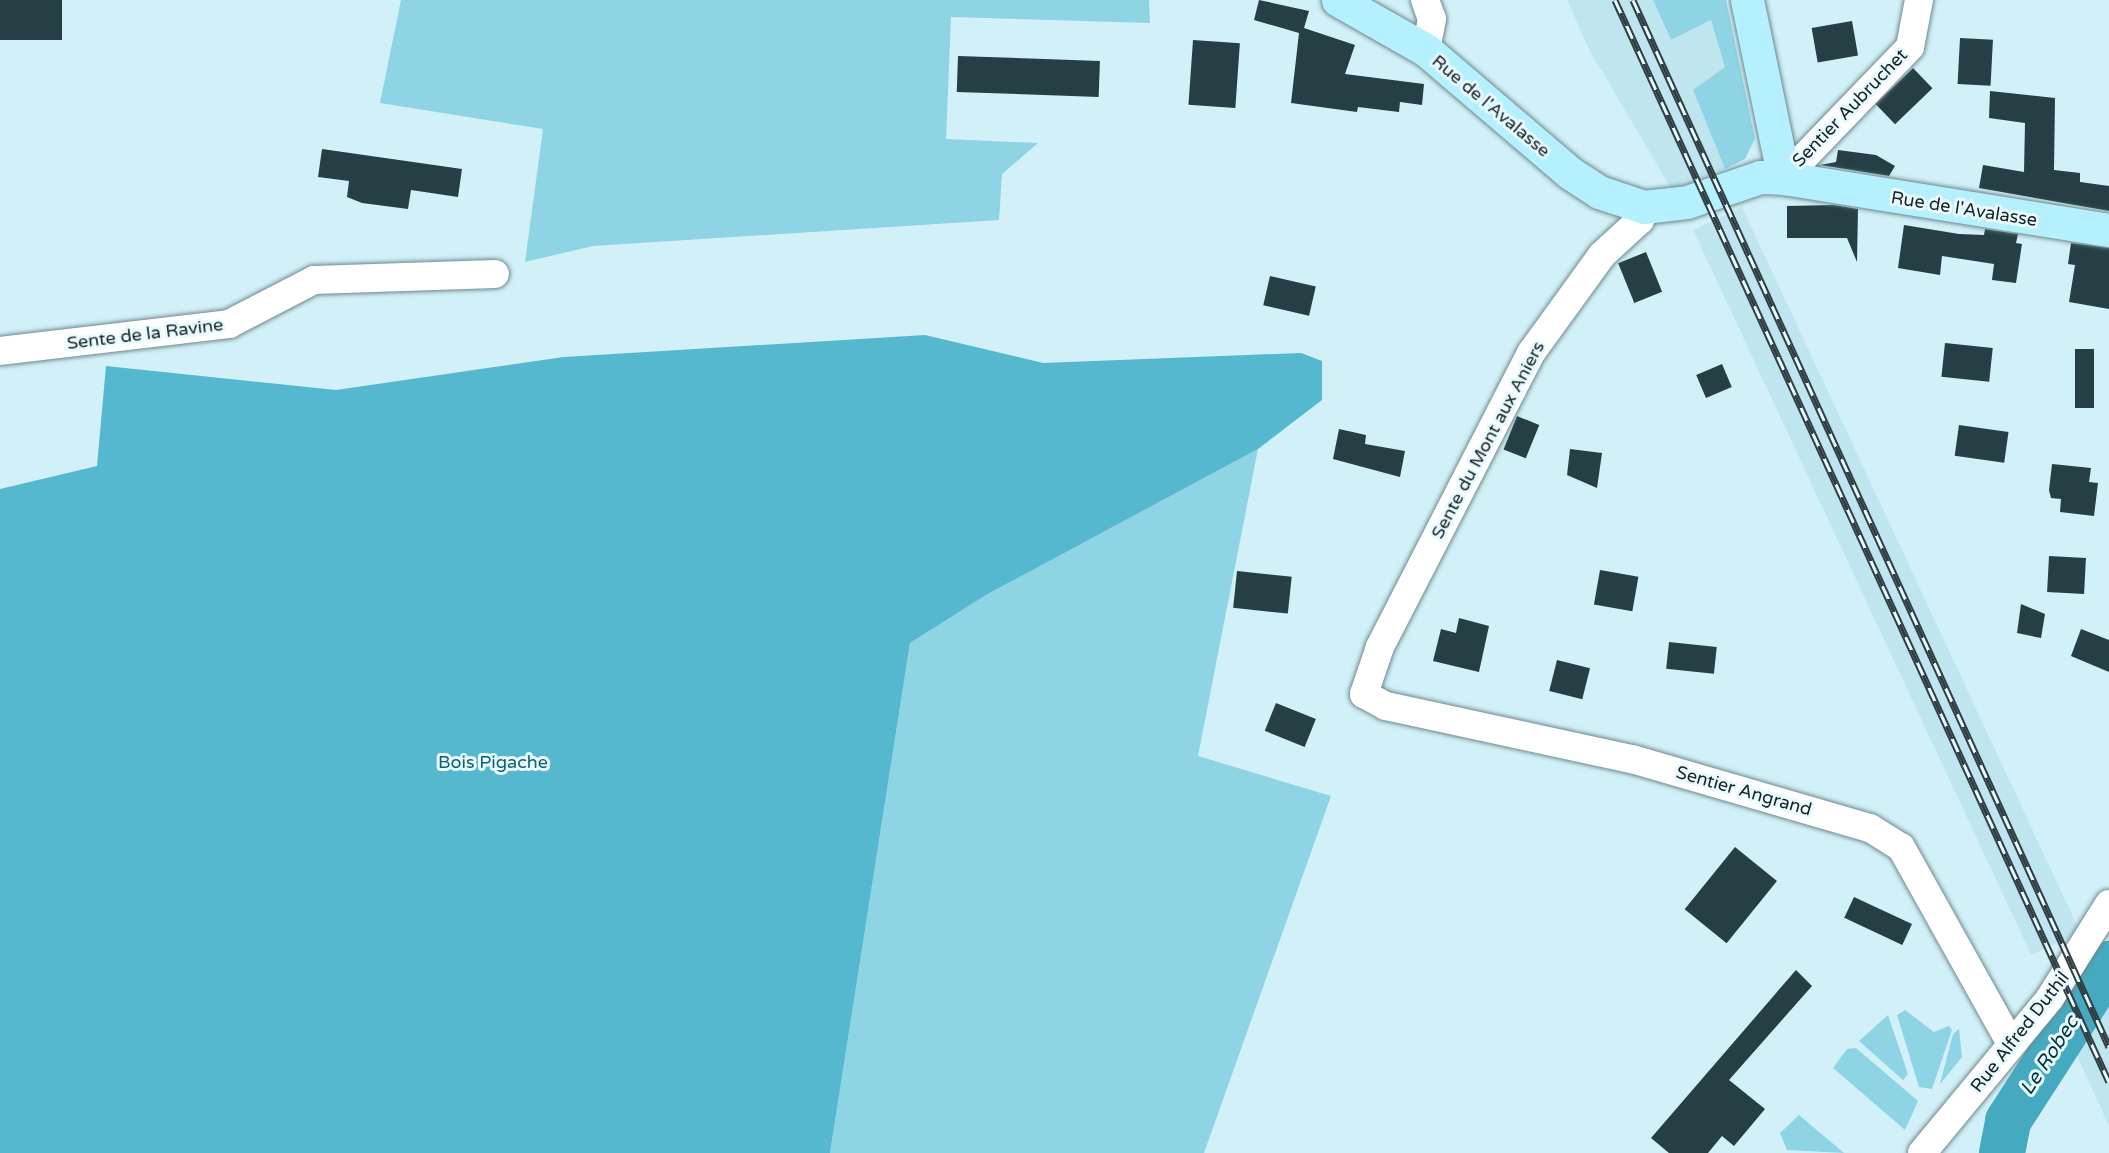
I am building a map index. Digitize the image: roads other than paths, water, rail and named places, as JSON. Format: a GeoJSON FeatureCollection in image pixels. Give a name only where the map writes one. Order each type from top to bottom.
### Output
{"type":"FeatureCollection","features":[{"type":"Feature","properties":{"kind":"main road","name":"Rue de l'Avalasse"},"geometry":{"type":"LineString","coordinates":[[1338,0],[1426,50],[1570,172],[1599,192],[1644,207],[1687,202],[1760,177],[1784,178],[2109,230]]}},
{"type":"Feature","properties":{"kind":"main road"},"geometry":{"type":"LineString","coordinates":[[1747,0],[1784,178]]}},
{"type":"Feature","properties":{"kind":"street"},"geometry":{"type":"LineString","coordinates":[[1425,0],[1432,20],[1426,50]]}},
{"type":"Feature","properties":{"kind":"street","name":"Sentier Aubruchet"},"geometry":{"type":"LineString","coordinates":[[1784,178],[1910,46],[1919,0]]}},
{"type":"Feature","properties":{"kind":"street","name":"Sente du Mont aux Aniers"},"geometry":{"type":"LineString","coordinates":[[1364,694],[1380,647],[1531,353],[1602,255],[1640,220],[1644,207]]}},
{"type":"Feature","properties":{"kind":"street","name":"Sente de la Ravine"},"geometry":{"type":"LineString","coordinates":[[0,351],[229,324],[314,280],[495,274]]}},
{"type":"Feature","properties":{"kind":"street","name":"Sentier Angrand"},"geometry":{"type":"LineString","coordinates":[[1364,694],[1386,706],[1632,759],[1870,828],[1901,847],[2011,1044]]}},
{"type":"Feature","properties":{"kind":"street","name":"Rue Alfred Duthil"},"geometry":{"type":"LineString","coordinates":[[1922,1153],[2050,998],[2109,904]]}},
{"type":"Feature","properties":{"kind":"waterway","name":"Le Robec"},"geometry":{"type":"LineString","coordinates":[[2002,1153],[2008,1121],[2109,964]]}},
{"type":"Feature","properties":{"kind":"railway"},"geometry":{"type":"LineString","coordinates":[[1615,0],[2109,1082]]}},
{"type":"Feature","properties":{"kind":"railway"},"geometry":{"type":"LineString","coordinates":[[1633,0],[2109,1047]]}},
{"type":"Feature","properties":{"kind":"park label","name":"Bois Pigache"},"geometry":{"type":"Point","coordinates":[493,762]}}]}
